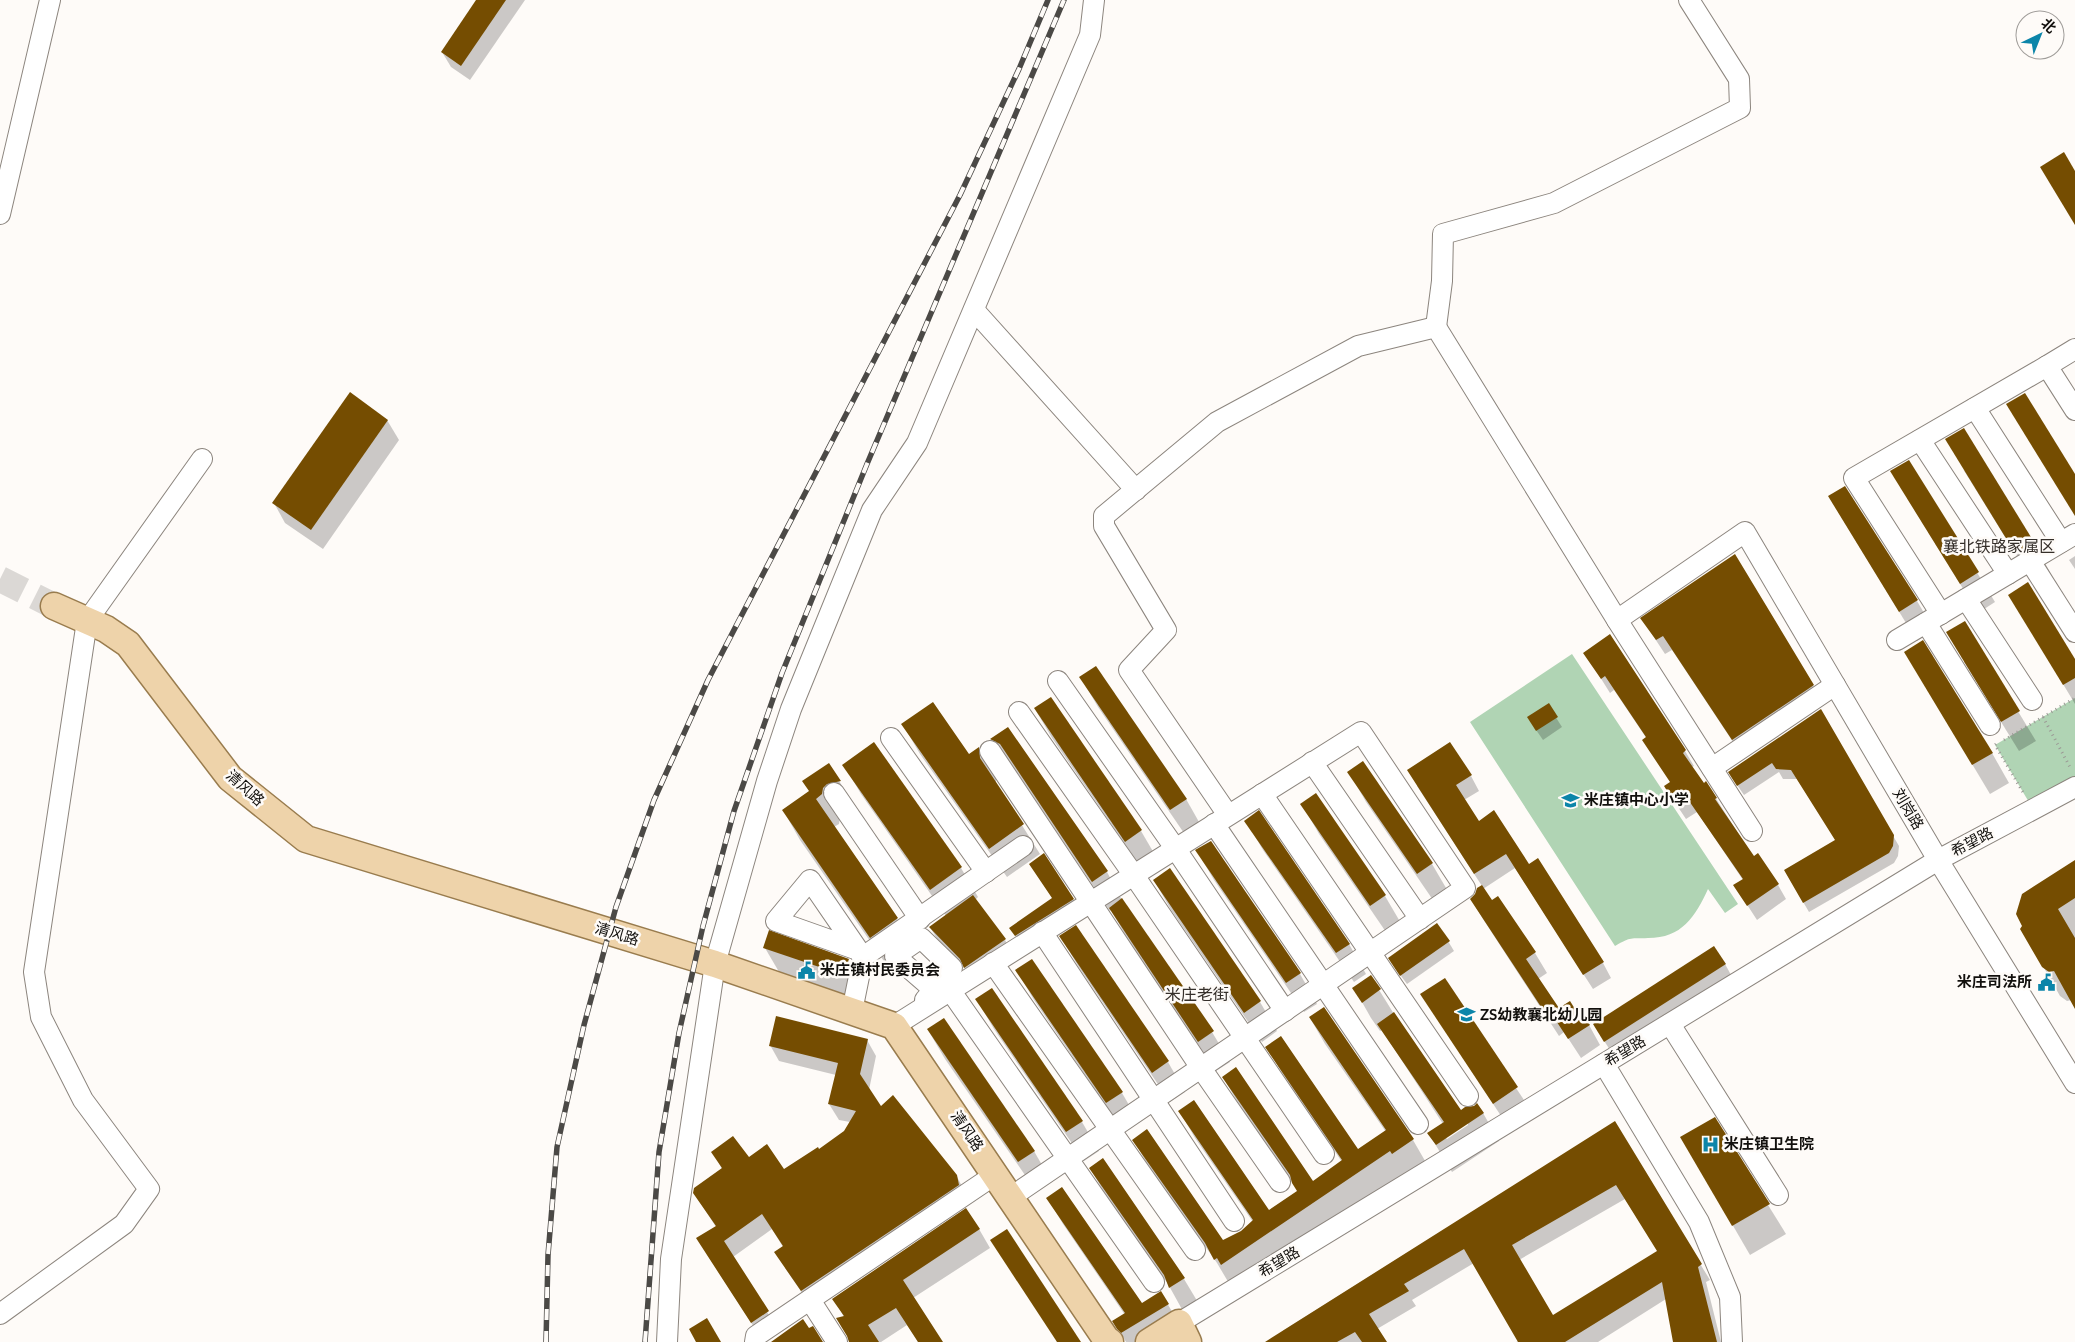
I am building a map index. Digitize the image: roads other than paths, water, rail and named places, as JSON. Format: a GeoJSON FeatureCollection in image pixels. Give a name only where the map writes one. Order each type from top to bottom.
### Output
{"type":"FeatureCollection","features":[{"type":"Feature","properties":{"kind":"main road","name":"清风路"},"geometry":{"type":"LineString","coordinates":[[54,606],[106,629],[128,644],[230,778],[306,839],[715,964],[852,1011],[904,1019],[1011,1198],[1106,1341]]}},
{"type":"Feature","properties":{"kind":"main road"},"geometry":{"type":"LineString","coordinates":[[1152,1341],[1184,1333]]}},
{"type":"Feature","properties":{"kind":"street"},"geometry":{"type":"LineString","coordinates":[[0,214],[50,0]]}},
{"type":"Feature","properties":{"kind":"street"},"geometry":{"type":"LineString","coordinates":[[667,1342],[672,1259],[715,964],[767,781],[791,709],[872,510],[917,443],[1090,35],[1094,0]]}},
{"type":"Feature","properties":{"kind":"street"},"geometry":{"type":"LineString","coordinates":[[1689,0],[1739,79],[1740,108],[1554,203],[1443,234],[1442,281],[1436,327],[1617,620],[1752,831]]}},
{"type":"Feature","properties":{"kind":"street"},"geometry":{"type":"LineString","coordinates":[[974,310],[1136,490]]}},
{"type":"Feature","properties":{"kind":"street"},"geometry":{"type":"LineString","coordinates":[[1418,1124],[1323,985],[1129,670],[1166,630],[1104,526],[1104,516],[1218,422],[1358,346],[1436,327]]}},
{"type":"Feature","properties":{"kind":"street"},"geometry":{"type":"LineString","coordinates":[[1990,725],[1933,618],[1854,478],[2048,366],[2075,348]]}},
{"type":"Feature","properties":{"kind":"street"},"geometry":{"type":"LineString","coordinates":[[2048,366],[2075,410]]}},
{"type":"Feature","properties":{"kind":"street"},"geometry":{"type":"LineString","coordinates":[[1897,640],[2068,538],[1975,408]]}},
{"type":"Feature","properties":{"kind":"street"},"geometry":{"type":"LineString","coordinates":[[1920,440],[2008,574]]}},
{"type":"Feature","properties":{"kind":"street"},"geometry":{"type":"LineString","coordinates":[[0,1314],[124,1224],[149,1189],[83,1100],[41,1018],[34,972],[87,621],[202,459]]}},
{"type":"Feature","properties":{"kind":"street","name":"刘岗路"},"geometry":{"type":"LineString","coordinates":[[1617,620],[1745,532],[1938,860],[2075,1083]]}},
{"type":"Feature","properties":{"kind":"street"},"geometry":{"type":"LineString","coordinates":[[2030,561],[2075,632]]}},
{"type":"Feature","properties":{"kind":"street"},"geometry":{"type":"LineString","coordinates":[[1966,599],[2032,700]]}},
{"type":"Feature","properties":{"kind":"street"},"geometry":{"type":"LineString","coordinates":[[1058,681],[1176,848],[1285,1011]]}},
{"type":"Feature","properties":{"kind":"street"},"geometry":{"type":"LineString","coordinates":[[1712,768],[1835,685]]}},
{"type":"Feature","properties":{"kind":"street"},"geometry":{"type":"LineString","coordinates":[[1019,712],[1133,874],[1324,1154]]}},
{"type":"Feature","properties":{"kind":"street"},"geometry":{"type":"LineString","coordinates":[[904,1019],[942,990],[993,963],[1361,732],[1465,888],[1011,1198]]}},
{"type":"Feature","properties":{"kind":"street"},"geometry":{"type":"LineString","coordinates":[[891,738],[986,872]]}},
{"type":"Feature","properties":{"kind":"street"},"geometry":{"type":"LineString","coordinates":[[990,751],[1201,1068],[1280,1182]]}},
{"type":"Feature","properties":{"kind":"street"},"geometry":{"type":"LineString","coordinates":[[1312,762],[1420,919]]}},
{"type":"Feature","properties":{"kind":"street","name":"希望路"},"geometry":{"type":"LineString","coordinates":[[1184,1333],[1604,1064],[1938,860],[2075,787]]}},
{"type":"Feature","properties":{"kind":"street"},"geometry":{"type":"LineString","coordinates":[[834,793],[920,919]]}},
{"type":"Feature","properties":{"kind":"street"},"geometry":{"type":"LineString","coordinates":[[1262,794],[1468,1096]]}},
{"type":"Feature","properties":{"kind":"street"},"geometry":{"type":"LineString","coordinates":[[852,1011],[861,954],[920,919],[1023,846]]}},
{"type":"Feature","properties":{"kind":"street"},"geometry":{"type":"LineString","coordinates":[[1042,932],[1234,1221]]}},
{"type":"Feature","properties":{"kind":"street"},"geometry":{"type":"LineString","coordinates":[[993,963],[1195,1250]]}},
{"type":"Feature","properties":{"kind":"street"},"geometry":{"type":"LineString","coordinates":[[942,990],[1068,1159],[1154,1282]]}},
{"type":"Feature","properties":{"kind":"street"},"geometry":{"type":"LineString","coordinates":[[1670,1024],[1778,1196]]}},
{"type":"Feature","properties":{"kind":"street"},"geometry":{"type":"LineString","coordinates":[[1604,1064],[1699,1222],[1730,1297],[1732,1342]]}},
{"type":"Feature","properties":{"kind":"street"},"geometry":{"type":"LineString","coordinates":[[755,1342],[756,1336],[996,1174]]}},
{"type":"Feature","properties":{"kind":"street"},"geometry":{"type":"LineString","coordinates":[[810,1300],[836,1342]]}},
{"type":"Feature","properties":{"kind":"tunnel"},"geometry":{"type":"LineString","coordinates":[[0,579],[54,606]]}},
{"type":"Feature","properties":{"kind":"railway"},"geometry":{"type":"LineString","coordinates":[[546,1342],[548,1255],[557,1147],[584,1025],[616,907],[654,800],[708,680],[960,195],[1019,69],[1048,0]]}},
{"type":"Feature","properties":{"kind":"railway"},"geometry":{"type":"LineString","coordinates":[[645,1342],[659,1152],[679,1033],[703,926],[734,811],[782,673],[867,464],[1064,0]]}},
{"type":"Feature","properties":{"kind":"place","name":"米庄镇中心小学"},"geometry":{"type":"Point","coordinates":[1570,800]}},
{"type":"Feature","properties":{"kind":"place","name":"米庄镇村民委员会"},"geometry":{"type":"Point","coordinates":[806,970]}},
{"type":"Feature","properties":{"kind":"place","name":"米庄司法所"},"geometry":{"type":"Point","coordinates":[2046,982]}},
{"type":"Feature","properties":{"kind":"place","name":"ZS幼教襄北幼儿园"},"geometry":{"type":"Point","coordinates":[1466,1015]}},
{"type":"Feature","properties":{"kind":"place","name":"米庄镇卫生院"},"geometry":{"type":"Point","coordinates":[1710,1144]}},
{"type":"Feature","properties":{"kind":"district","name":"襄北铁路家属区"},"geometry":{"type":"Point","coordinates":[1999,546]}},
{"type":"Feature","properties":{"kind":"district","name":"米庄老街"},"geometry":{"type":"Point","coordinates":[1197,994]}}]}
